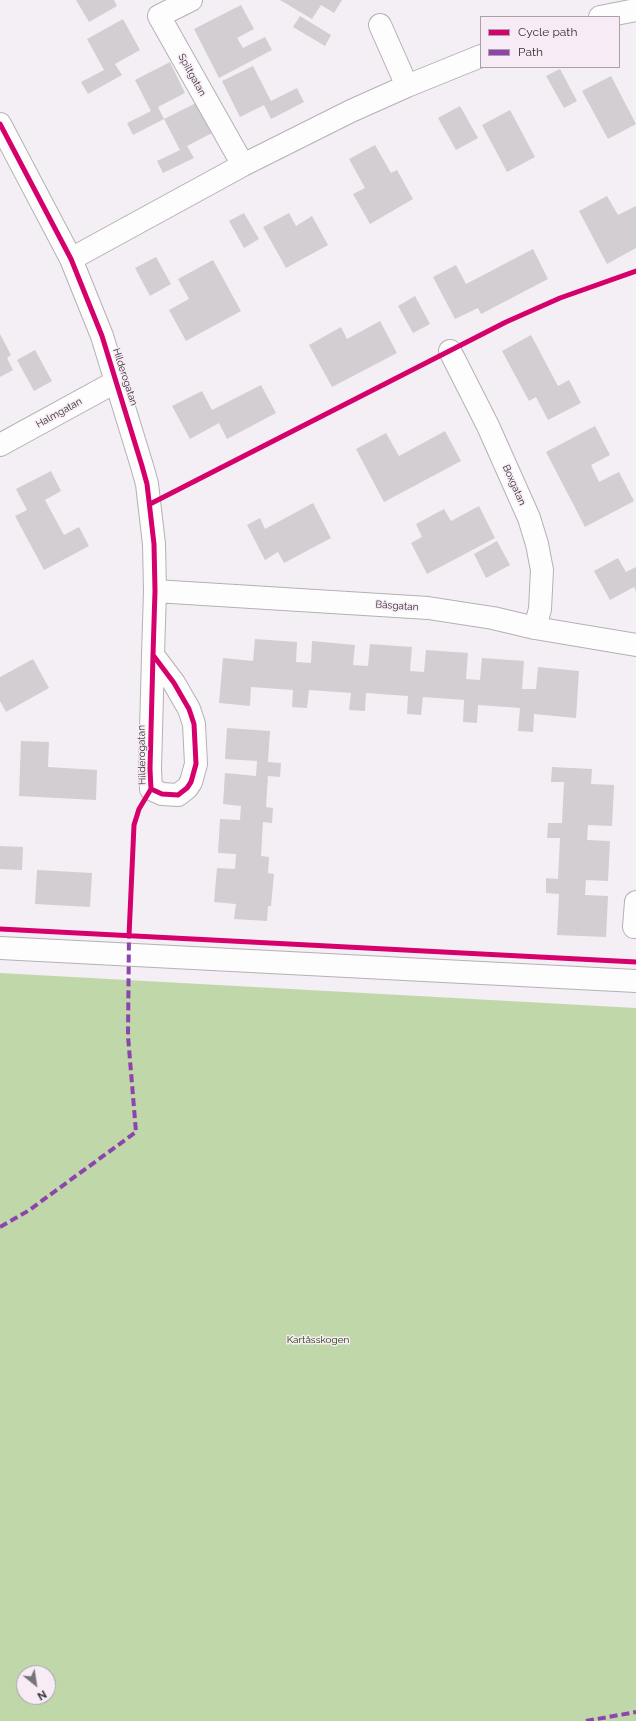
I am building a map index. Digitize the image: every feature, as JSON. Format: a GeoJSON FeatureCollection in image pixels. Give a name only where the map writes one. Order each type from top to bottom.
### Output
{"type":"FeatureCollection","features":[{"type":"Feature","properties":{"kind":"street","name":"Spiltgatan"},"geometry":{"type":"LineString","coordinates":[[191,0],[159,16],[243,165]]}},
{"type":"Feature","properties":{"kind":"street"},"geometry":{"type":"LineString","coordinates":[[603,16],[629,7]]}},
{"type":"Feature","properties":{"kind":"street"},"geometry":{"type":"LineString","coordinates":[[380,25],[407,86]]}},
{"type":"Feature","properties":{"kind":"street"},"geometry":{"type":"LineString","coordinates":[[71,259],[243,165],[351,111],[480,56]]}},
{"type":"Feature","properties":{"kind":"street","name":"Hilderogatan"},"geometry":{"type":"LineString","coordinates":[[0,124],[71,259],[102,336],[117,381],[147,484],[154,544],[155,591],[153,655],[151,789],[162,794],[178,795],[187,788],[191,782],[196,764],[194,724],[189,710],[174,683],[153,655]]}},
{"type":"Feature","properties":{"kind":"street","name":"Boxgatan"},"geometry":{"type":"LineString","coordinates":[[450,351],[488,426],[528,518],[537,544],[542,570],[540,609],[536,628]]}},
{"type":"Feature","properties":{"kind":"street","name":"Halmgatan"},"geometry":{"type":"LineString","coordinates":[[0,445],[117,381]]}},
{"type":"Feature","properties":{"kind":"street","name":"Båsgatan"},"geometry":{"type":"LineString","coordinates":[[155,591],[428,608],[493,618],[536,628],[636,644]]}},
{"type":"Feature","properties":{"kind":"street"},"geometry":{"type":"LineString","coordinates":[[634,927],[636,902]]}},
{"type":"Feature","properties":{"kind":"street"},"geometry":{"type":"LineString","coordinates":[[0,948],[636,981]]}},
{"type":"Feature","properties":{"kind":"green space","name":"Kartåsskogen"},"geometry":{"type":"Polygon","coordinates":[[[0,973],[636,1008],[636,1721],[0,1721],[0,973]]]}},
{"type":"Feature","properties":{"kind":"building"},"geometry":{"type":"Polygon","coordinates":[[[76,0],[114,0],[117,6],[89,22],[76,0]]]}},
{"type":"Feature","properties":{"kind":"building"},"geometry":{"type":"Polygon","coordinates":[[[280,0],[342,0],[334,13],[321,5],[312,19],[280,0]]]}},
{"type":"Feature","properties":{"kind":"building"},"geometry":{"type":"Polygon","coordinates":[[[241,5],[254,29],[237,38],[243,48],[265,37],[272,50],[219,78],[194,29],[241,5]]]}},
{"type":"Feature","properties":{"kind":"building"},"geometry":{"type":"Polygon","coordinates":[[[300,16],[331,35],[325,46],[293,27],[300,16]]]}},
{"type":"Feature","properties":{"kind":"building"},"geometry":{"type":"Polygon","coordinates":[[[123,19],[140,50],[115,64],[122,75],[88,94],[81,82],[104,70],[87,39],[123,19]]]}},
{"type":"Feature","properties":{"kind":"building"},"geometry":{"type":"Polygon","coordinates":[[[170,62],[185,93],[158,107],[164,119],[133,135],[127,123],[151,111],[135,80],[170,62]]]}},
{"type":"Feature","properties":{"kind":"building"},"geometry":{"type":"Polygon","coordinates":[[[253,66],[271,101],[297,88],[304,102],[271,119],[264,105],[240,117],[222,81],[253,66]]]}},
{"type":"Feature","properties":{"kind":"building"},"geometry":{"type":"Polygon","coordinates":[[[560,69],[577,101],[564,108],[546,76],[560,69]]]}},
{"type":"Feature","properties":{"kind":"building"},"geometry":{"type":"Polygon","coordinates":[[[611,76],[636,124],[608,139],[582,91],[611,76]]]}},
{"type":"Feature","properties":{"kind":"building"},"geometry":{"type":"Polygon","coordinates":[[[198,102],[214,132],[187,146],[194,158],[163,173],[157,161],[180,150],[164,119],[198,102]]]}},
{"type":"Feature","properties":{"kind":"building"},"geometry":{"type":"Polygon","coordinates":[[[460,106],[478,138],[456,150],[438,118],[460,106]]]}},
{"type":"Feature","properties":{"kind":"building"},"geometry":{"type":"Polygon","coordinates":[[[510,110],[535,157],[507,172],[482,125],[510,110]]]}},
{"type":"Feature","properties":{"kind":"building"},"geometry":{"type":"Polygon","coordinates":[[[375,145],[391,173],[397,170],[413,199],[370,224],[353,194],[365,188],[349,159],[375,145]]]}},
{"type":"Feature","properties":{"kind":"building"},"geometry":{"type":"Polygon","coordinates":[[[607,196],[618,215],[636,206],[636,248],[607,264],[579,211],[607,196]]]}},
{"type":"Feature","properties":{"kind":"building"},"geometry":{"type":"Polygon","coordinates":[[[244,213],[259,239],[244,248],[229,221],[244,213]]]}},
{"type":"Feature","properties":{"kind":"building"},"geometry":{"type":"Polygon","coordinates":[[[289,213],[296,226],[312,216],[328,245],[286,268],[263,227],[289,213]]]}},
{"type":"Feature","properties":{"kind":"building"},"geometry":{"type":"Polygon","coordinates":[[[533,249],[548,279],[481,314],[478,308],[455,319],[433,277],[456,265],[466,284],[533,249]]]}},
{"type":"Feature","properties":{"kind":"building"},"geometry":{"type":"Polygon","coordinates":[[[156,257],[171,284],[150,296],[135,268],[156,257]]]}},
{"type":"Feature","properties":{"kind":"building"},"geometry":{"type":"Polygon","coordinates":[[[213,260],[241,311],[186,341],[169,310],[189,299],[178,279],[213,260]]]}},
{"type":"Feature","properties":{"kind":"building"},"geometry":{"type":"Polygon","coordinates":[[[415,296],[430,324],[413,333],[398,306],[415,296]]]}},
{"type":"Feature","properties":{"kind":"building"},"geometry":{"type":"Polygon","coordinates":[[[380,321],[397,353],[332,387],[309,345],[341,327],[347,339],[380,321]]]}},
{"type":"Feature","properties":{"kind":"building"},"geometry":{"type":"Polygon","coordinates":[[[0,334],[11,355],[7,358],[13,370],[0,377],[0,334]]]}},
{"type":"Feature","properties":{"kind":"building"},"geometry":{"type":"Polygon","coordinates":[[[531,335],[558,386],[569,380],[581,403],[548,420],[536,397],[529,401],[502,351],[531,335]]]}},
{"type":"Feature","properties":{"kind":"building"},"geometry":{"type":"Polygon","coordinates":[[[35,350],[52,381],[34,391],[17,360],[35,350]]]}},
{"type":"Feature","properties":{"kind":"building"},"geometry":{"type":"Polygon","coordinates":[[[261,385],[276,413],[227,439],[219,423],[190,439],[172,406],[202,391],[212,410],[261,385]]]}},
{"type":"Feature","properties":{"kind":"building"},"geometry":{"type":"Polygon","coordinates":[[[595,426],[610,455],[591,465],[599,482],[619,472],[634,501],[585,527],[546,452],[595,426]]]}},
{"type":"Feature","properties":{"kind":"building"},"geometry":{"type":"Polygon","coordinates":[[[445,431],[461,461],[384,502],[356,449],[386,433],[399,456],[445,431]]]}},
{"type":"Feature","properties":{"kind":"building"},"geometry":{"type":"Polygon","coordinates":[[[51,471],[61,491],[45,500],[64,535],[79,527],[89,546],[44,570],[15,516],[27,510],[16,489],[51,471]]]}},
{"type":"Feature","properties":{"kind":"building"},"geometry":{"type":"Polygon","coordinates":[[[313,503],[331,538],[284,563],[278,552],[265,560],[247,525],[260,518],[265,529],[313,503]]]}},
{"type":"Feature","properties":{"kind":"building"},"geometry":{"type":"Polygon","coordinates":[[[479,506],[495,538],[427,574],[411,543],[422,537],[416,524],[444,509],[451,521],[479,506]]]}},
{"type":"Feature","properties":{"kind":"building"},"geometry":{"type":"Polygon","coordinates":[[[497,541],[510,565],[486,578],[474,554],[497,541]]]}},
{"type":"Feature","properties":{"kind":"building"},"geometry":{"type":"Polygon","coordinates":[[[618,558],[626,572],[636,567],[636,591],[634,587],[610,600],[594,571],[618,558]]]}},
{"type":"Feature","properties":{"kind":"building"},"geometry":{"type":"Polygon","coordinates":[[[255,639],[297,642],[296,662],[311,663],[312,641],[355,645],[353,665],[368,666],[370,644],[412,647],[410,671],[424,672],[426,650],[468,653],[466,679],[480,680],[482,658],[524,661],[522,689],[536,689],[538,667],[579,671],[576,718],[534,714],[533,732],[518,731],[520,708],[478,705],[477,723],[463,722],[464,700],[423,697],[421,715],[407,714],[408,696],[366,693],[365,711],[349,710],[351,693],[309,690],[307,708],[292,707],[293,690],[251,687],[250,706],[219,703],[223,658],[253,661],[255,639]]]}},
{"type":"Feature","properties":{"kind":"building"},"geometry":{"type":"Polygon","coordinates":[[[33,659],[49,688],[6,712],[0,701],[0,677],[33,659]]]}},
{"type":"Feature","properties":{"kind":"building"},"geometry":{"type":"Polygon","coordinates":[[[227,728],[270,731],[268,762],[281,763],[280,777],[268,776],[266,807],[273,808],[272,823],[263,822],[261,856],[269,857],[268,873],[274,874],[271,906],[268,906],[267,921],[234,919],[236,904],[214,902],[217,868],[235,869],[236,854],[218,853],[220,819],[240,820],[241,806],[223,804],[225,773],[256,776],[257,761],[225,759],[227,728]]]}},
{"type":"Feature","properties":{"kind":"building"},"geometry":{"type":"Polygon","coordinates":[[[21,741],[49,742],[48,767],[97,770],[96,800],[19,796],[21,741]]]}},
{"type":"Feature","properties":{"kind":"building"},"geometry":{"type":"Polygon","coordinates":[[[552,767],[592,769],[591,784],[614,785],[612,826],[588,825],[587,840],[610,841],[608,881],[586,880],[585,895],[608,896],[606,937],[557,935],[559,894],[546,893],[546,878],[558,879],[560,838],[547,838],[548,823],[562,823],[564,782],[551,782],[552,767]]]}},
{"type":"Feature","properties":{"kind":"building"},"geometry":{"type":"Polygon","coordinates":[[[0,846],[23,847],[22,870],[0,869],[0,846]]]}},
{"type":"Feature","properties":{"kind":"building"},"geometry":{"type":"Polygon","coordinates":[[[37,870],[92,873],[90,907],[35,904],[37,870]]]}},
{"type":"Feature","properties":{"kind":"marked path"},"geometry":{"type":"LineString","coordinates":[[0,1227],[28,1211],[136,1132],[128,1036],[129,933]]}},
{"type":"Feature","properties":{"kind":"marked path"},"geometry":{"type":"LineString","coordinates":[[586,1721],[636,1712]]}},
{"type":"Feature","properties":{"kind":"cycle path"},"geometry":{"type":"LineString","coordinates":[[0,124],[71,259],[102,336],[147,484],[154,544],[155,591],[153,655],[150,769],[151,789],[162,794],[178,795],[187,788],[191,782],[196,764],[194,724],[189,709],[174,683],[153,655]]}},
{"type":"Feature","properties":{"kind":"cycle path"},"geometry":{"type":"LineString","coordinates":[[150,504],[506,322],[560,298],[636,271]]}},
{"type":"Feature","properties":{"kind":"cycle path"},"geometry":{"type":"LineString","coordinates":[[129,936],[134,825],[139,809],[151,789]]}},
{"type":"Feature","properties":{"kind":"cycle path"},"geometry":{"type":"LineString","coordinates":[[0,929],[636,962]]}}]}
